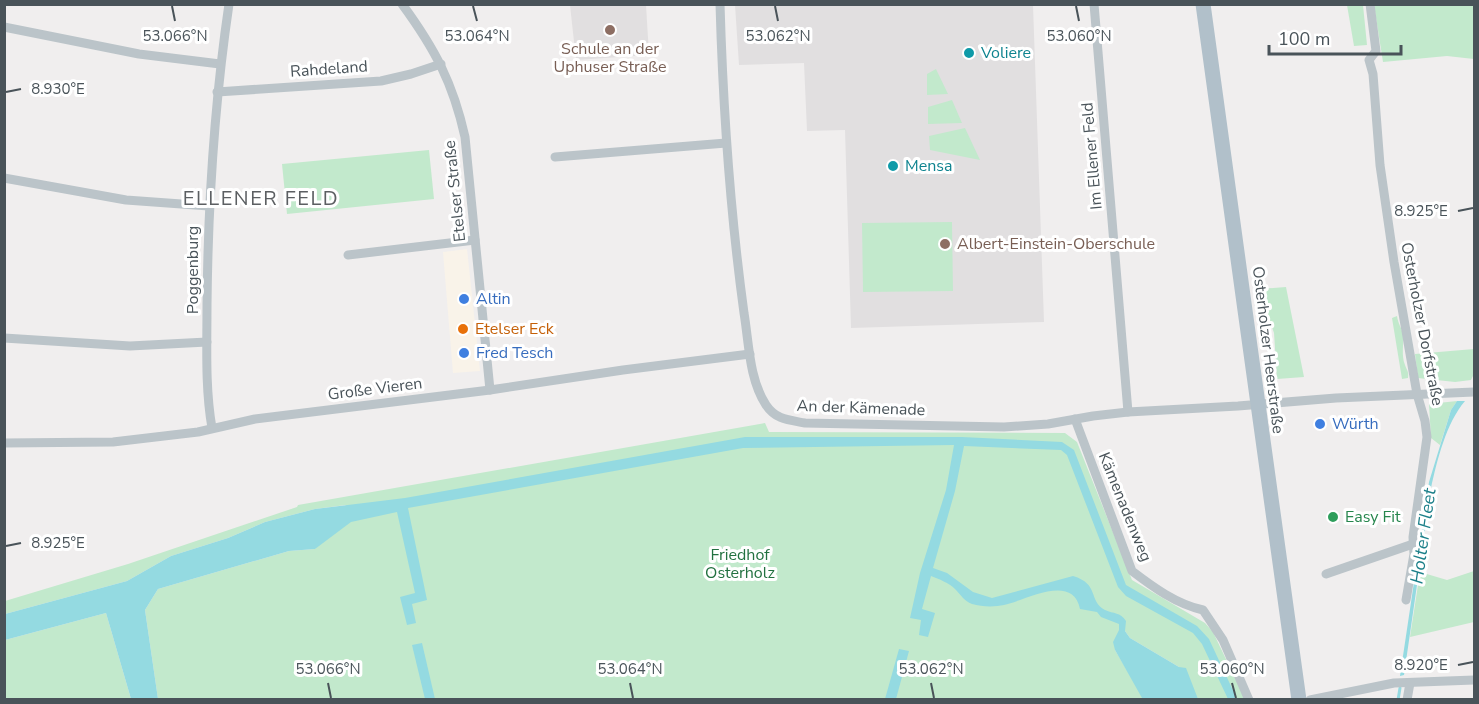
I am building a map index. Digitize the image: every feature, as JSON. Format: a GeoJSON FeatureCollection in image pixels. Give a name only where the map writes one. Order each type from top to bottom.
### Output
{"type":"FeatureCollection","features":[{"type":"Feature","properties":{"kind":"main road","name":"Osterholzer Heerstraße"},"geometry":{"type":"LineString","coordinates":[[1203,4],[1256,404],[1299,699]]}},
{"type":"Feature","properties":{"kind":"street","name":"Poggenburg"},"geometry":{"type":"LineString","coordinates":[[212,429],[207,342],[208,206],[217,92],[229,4]]}},
{"type":"Feature","properties":{"kind":"street","name":"Etelser Straße"},"geometry":{"type":"LineString","coordinates":[[402,4],[441,64],[459,107],[465,137],[490,390]]}},
{"type":"Feature","properties":{"kind":"street","name":"An der Kämenade"},"geometry":{"type":"LineString","coordinates":[[720,4],[726,143],[737,260],[756,385],[776,417],[805,423],[1004,426],[1048,424],[1128,412],[1336,398],[1474,392]]}},
{"type":"Feature","properties":{"kind":"street","name":"Im Ellener Feld"},"geometry":{"type":"LineString","coordinates":[[1094,4],[1128,412]]}},
{"type":"Feature","properties":{"kind":"street","name":"Osterholzer Dorfstraße"},"geometry":{"type":"LineString","coordinates":[[1370,4],[1376,51],[1369,60],[1373,74],[1380,165],[1395,275],[1427,437],[1413,544],[1414,554],[1406,600]]}},
{"type":"Feature","properties":{"kind":"street"},"geometry":{"type":"LineString","coordinates":[[4,27],[139,54],[220,64]]}},
{"type":"Feature","properties":{"kind":"street","name":"Rahdeland"},"geometry":{"type":"LineString","coordinates":[[217,92],[381,81],[441,64]]}},
{"type":"Feature","properties":{"kind":"street"},"geometry":{"type":"LineString","coordinates":[[555,157],[726,143]]}},
{"type":"Feature","properties":{"kind":"street"},"geometry":{"type":"LineString","coordinates":[[4,178],[126,200],[208,206]]}},
{"type":"Feature","properties":{"kind":"street"},"geometry":{"type":"LineString","coordinates":[[348,255],[475,240]]}},
{"type":"Feature","properties":{"kind":"street"},"geometry":{"type":"LineString","coordinates":[[4,338],[130,346],[207,342]]}},
{"type":"Feature","properties":{"kind":"street","name":"Große Vieren"},"geometry":{"type":"LineString","coordinates":[[4,443],[113,442],[198,432],[255,419],[490,390],[750,354]]}},
{"type":"Feature","properties":{"kind":"street","name":"Kämenadenweg"},"geometry":{"type":"LineString","coordinates":[[1075,419],[1132,571],[1149,584],[1188,606],[1203,610],[1223,640],[1249,699]]}},
{"type":"Feature","properties":{"kind":"street"},"geometry":{"type":"LineString","coordinates":[[1326,574],[1413,544]]}},
{"type":"Feature","properties":{"kind":"street"},"geometry":{"type":"LineString","coordinates":[[1310,699],[1394,683],[1474,680]]}},
{"type":"Feature","properties":{"kind":"street"},"geometry":{"type":"LineString","coordinates":[[1407,699],[1410,683]]}},
{"type":"Feature","properties":{"kind":"shaded area","name":"Schule an der Uphuser Straße"},"geometry":{"type":"Polygon","coordinates":[[[570,5],[646,5],[649,55],[576,60],[570,5]]]}},
{"type":"Feature","properties":{"kind":"shaded area","name":"Albert-Einstein-Oberschule"},"geometry":{"type":"Polygon","coordinates":[[[735,5],[1033,5],[1044,322],[851,328],[845,130],[807,131],[804,63],[739,65],[735,5]]]}},
{"type":"Feature","properties":{"kind":"shaded area"},"geometry":{"type":"Polygon","coordinates":[[[467,249],[480,371],[453,373],[443,252],[467,249]]]}},
{"type":"Feature","properties":{"kind":"green space"},"geometry":{"type":"Polygon","coordinates":[[[1347,5],[1363,5],[1367,45],[1354,46],[1347,5]]]}},
{"type":"Feature","properties":{"kind":"green space"},"geometry":{"type":"Polygon","coordinates":[[[1374,5],[1474,5],[1474,59],[1447,56],[1383,62],[1374,5]]]}},
{"type":"Feature","properties":{"kind":"green space"},"geometry":{"type":"Polygon","coordinates":[[[936,69],[948,94],[927,95],[927,74],[936,69]]]}},
{"type":"Feature","properties":{"kind":"green space"},"geometry":{"type":"Polygon","coordinates":[[[952,100],[962,123],[928,124],[928,107],[952,100]]]}},
{"type":"Feature","properties":{"kind":"green space"},"geometry":{"type":"Polygon","coordinates":[[[965,128],[980,160],[930,150],[929,136],[965,128]]]}},
{"type":"Feature","properties":{"kind":"green space"},"geometry":{"type":"Polygon","coordinates":[[[429,150],[434,199],[287,214],[282,164],[429,150]]]}},
{"type":"Feature","properties":{"kind":"green space"},"geometry":{"type":"Polygon","coordinates":[[[952,222],[953,291],[863,292],[862,223],[952,222]]]}},
{"type":"Feature","properties":{"kind":"green space"},"geometry":{"type":"Polygon","coordinates":[[[1286,287],[1304,377],[1277,379],[1274,333],[1259,289],[1286,287]]]}},
{"type":"Feature","properties":{"kind":"green space"},"geometry":{"type":"Polygon","coordinates":[[[1397,316],[1403,335],[1403,357],[1408,374],[1408,378],[1402,379],[1392,318],[1397,316]]]}},
{"type":"Feature","properties":{"kind":"green space"},"geometry":{"type":"Polygon","coordinates":[[[1474,349],[1474,374],[1471,380],[1455,382],[1418,378],[1415,354],[1474,349]]]}},
{"type":"Feature","properties":{"kind":"green space"},"geometry":{"type":"Polygon","coordinates":[[[1457,401],[1451,410],[1440,445],[1431,438],[1429,404],[1457,401]]]}},
{"type":"Feature","properties":{"kind":"green space","name":"Friedhof Osterholz"},"geometry":{"type":"Polygon","coordinates":[[[765,423],[769,432],[1065,433],[1077,442],[1132,580],[1205,623],[1213,632],[1245,699],[1198,699],[1179,667],[1130,638],[1125,631],[1115,650],[1144,699],[158,699],[145,610],[158,589],[289,551],[315,549],[346,505],[315,509],[265,522],[228,538],[171,556],[127,581],[5,614],[5,601],[128,564],[298,505],[765,423]]]}},
{"type":"Feature","properties":{"kind":"green space"},"geometry":{"type":"Polygon","coordinates":[[[1474,571],[1474,622],[1410,637],[1420,572],[1447,580],[1474,571]]]}},
{"type":"Feature","properties":{"kind":"green space"},"geometry":{"type":"Polygon","coordinates":[[[106,613],[131,699],[5,700],[5,640],[106,613]]]}},
{"type":"Feature","properties":{"kind":"water"},"geometry":{"type":"Polygon","coordinates":[[[1457,401],[1465,401],[1447,431],[1433,477],[1404,675],[1400,676],[1429,482],[1451,410],[1457,401]]]}},
{"type":"Feature","properties":{"kind":"water"},"geometry":{"type":"Polygon","coordinates":[[[745,437],[962,437],[1062,442],[1074,450],[1126,585],[1197,626],[1209,639],[1237,699],[1228,699],[1202,644],[1193,633],[1126,596],[1118,587],[1067,455],[1061,450],[964,446],[955,491],[933,568],[947,573],[973,592],[992,598],[1073,576],[1081,579],[1091,588],[1100,606],[1124,618],[1125,631],[1130,638],[1179,667],[1186,668],[1198,699],[1142,698],[1115,650],[1113,642],[1119,630],[1119,624],[1101,617],[1097,612],[1080,609],[1076,598],[1068,592],[1058,590],[1004,605],[980,606],[969,603],[950,585],[931,576],[922,609],[935,613],[928,637],[919,635],[921,620],[910,618],[920,573],[946,490],[954,445],[743,448],[408,508],[427,600],[412,604],[416,623],[407,625],[400,597],[415,593],[397,512],[351,522],[315,549],[289,551],[158,589],[145,610],[158,699],[131,699],[106,613],[5,640],[5,614],[127,581],[171,556],[228,538],[265,522],[315,509],[405,498],[745,437]]]}},
{"type":"Feature","properties":{"kind":"water"},"geometry":{"type":"Polygon","coordinates":[[[422,643],[435,699],[425,699],[412,645],[422,643]]]}},
{"type":"Feature","properties":{"kind":"water"},"geometry":{"type":"Polygon","coordinates":[[[899,649],[909,651],[896,699],[885,699],[899,649]]]}},
{"type":"Feature","properties":{"kind":"waterway","name":"Holter Fleet"},"geometry":{"type":"LineString","coordinates":[[1398,700],[1400,688]]}},
{"type":"Feature","properties":{"kind":"place","name":"Schule an der Uphuser Straße"},"geometry":{"type":"Point","coordinates":[610,30]}},
{"type":"Feature","properties":{"kind":"place","name":"Voliere"},"geometry":{"type":"Point","coordinates":[969,53]}},
{"type":"Feature","properties":{"kind":"place","name":"Mensa"},"geometry":{"type":"Point","coordinates":[893,166]}},
{"type":"Feature","properties":{"kind":"place","name":"Albert-Einstein-Oberschule"},"geometry":{"type":"Point","coordinates":[945,244]}},
{"type":"Feature","properties":{"kind":"place","name":"Altin"},"geometry":{"type":"Point","coordinates":[464,299]}},
{"type":"Feature","properties":{"kind":"place","name":"Etelser Eck"},"geometry":{"type":"Point","coordinates":[463,329]}},
{"type":"Feature","properties":{"kind":"place","name":"Fred Tesch"},"geometry":{"type":"Point","coordinates":[464,353]}},
{"type":"Feature","properties":{"kind":"place","name":"Würth"},"geometry":{"type":"Point","coordinates":[1320,424]}},
{"type":"Feature","properties":{"kind":"place","name":"Easy Fit"},"geometry":{"type":"Point","coordinates":[1333,517]}},
{"type":"Feature","properties":{"kind":"district","name":"ELLENER FELD"},"geometry":{"type":"Point","coordinates":[261,198]}}]}
